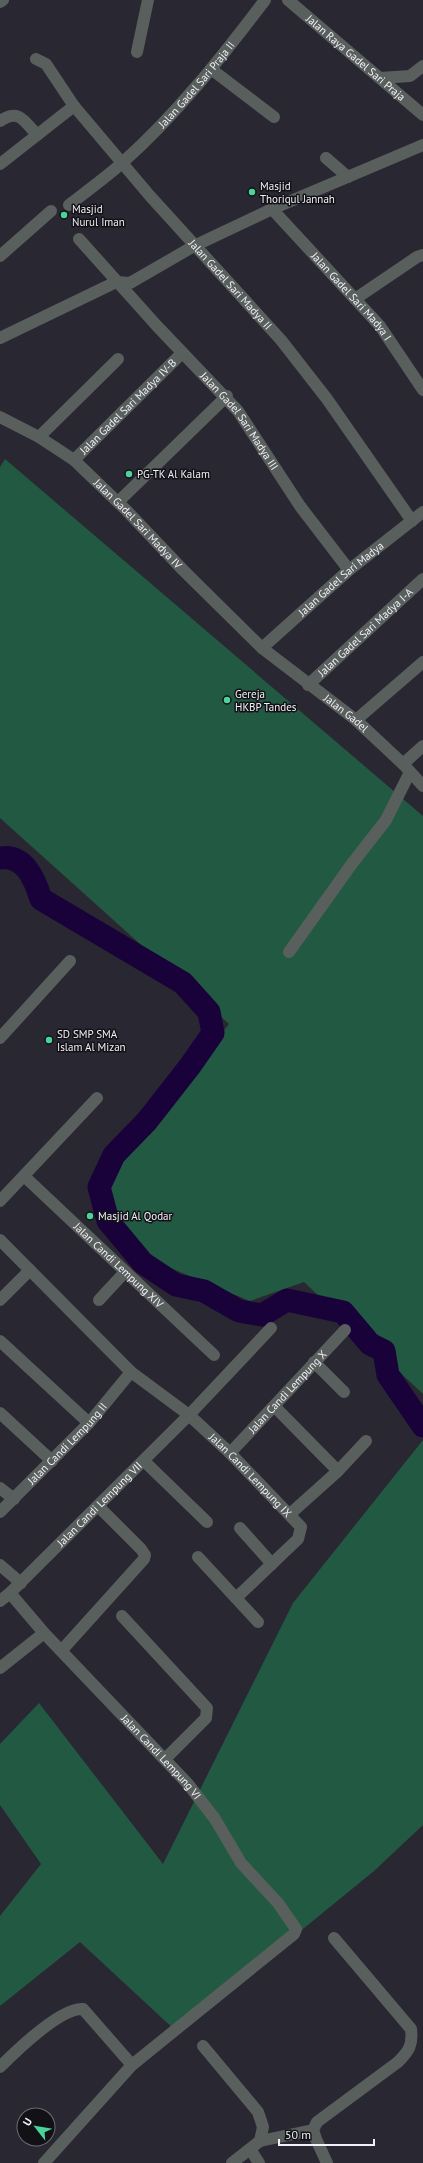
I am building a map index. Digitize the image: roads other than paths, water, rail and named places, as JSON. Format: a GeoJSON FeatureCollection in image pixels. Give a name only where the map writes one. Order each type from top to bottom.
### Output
{"type":"FeatureCollection","features":[{"type":"Feature","properties":{"kind":"street"},"geometry":{"type":"LineString","coordinates":[[137,52],[148,0]]}},
{"type":"Feature","properties":{"kind":"street","name":"Jalan Gadel Sari Praja II"},"geometry":{"type":"LineString","coordinates":[[70,205],[122,163],[172,114],[211,69],[265,0]]}},
{"type":"Feature","properties":{"kind":"street","name":"Jalan Raya Gadel Sari Praja"},"geometry":{"type":"LineString","coordinates":[[288,0],[423,115]]}},
{"type":"Feature","properties":{"kind":"street","name":"Jalan Gadel Sari Madya II"},"geometry":{"type":"LineString","coordinates":[[36,59],[46,64],[74,106],[122,163],[194,246],[281,340],[327,399],[412,521]]}},
{"type":"Feature","properties":{"kind":"street"},"geometry":{"type":"LineString","coordinates":[[380,78],[410,76],[423,66]]}},
{"type":"Feature","properties":{"kind":"street"},"geometry":{"type":"LineString","coordinates":[[211,69],[274,117]]}},
{"type":"Feature","properties":{"kind":"street"},"geometry":{"type":"LineString","coordinates":[[0,164],[74,106]]}},
{"type":"Feature","properties":{"kind":"street"},"geometry":{"type":"LineString","coordinates":[[0,121],[9,115],[14,115],[23,120],[37,135]]}},
{"type":"Feature","properties":{"kind":"street"},"geometry":{"type":"LineString","coordinates":[[0,338],[116,282],[130,283],[194,246],[272,209],[423,145]]}},
{"type":"Feature","properties":{"kind":"street"},"geometry":{"type":"LineString","coordinates":[[326,158],[348,177]]}},
{"type":"Feature","properties":{"kind":"street","name":"Jalan Gadel Sari Madya I"},"geometry":{"type":"LineString","coordinates":[[272,209],[380,326],[423,390]]}},
{"type":"Feature","properties":{"kind":"street"},"geometry":{"type":"LineString","coordinates":[[0,256],[51,211]]}},
{"type":"Feature","properties":{"kind":"street","name":"Jalan Gadel Sari Madya III"},"geometry":{"type":"LineString","coordinates":[[79,239],[116,282],[182,353],[227,396],[261,444],[300,506],[350,570]]}},
{"type":"Feature","properties":{"kind":"street"},"geometry":{"type":"LineString","coordinates":[[355,300],[417,257],[423,255]]}},
{"type":"Feature","properties":{"kind":"street","name":"Jalan Gadel Sari Madya IV-B"},"geometry":{"type":"LineString","coordinates":[[74,460],[182,353]]}},
{"type":"Feature","properties":{"kind":"street"},"geometry":{"type":"LineString","coordinates":[[39,437],[118,359]]}},
{"type":"Feature","properties":{"kind":"street"},"geometry":{"type":"LineString","coordinates":[[118,502],[227,396]]}},
{"type":"Feature","properties":{"kind":"street","name":"Jalan Gadel Sari Madya IV"},"geometry":{"type":"LineString","coordinates":[[0,417],[39,437],[74,460],[118,502],[183,570],[262,648]]}},
{"type":"Feature","properties":{"kind":"street","name":"Jalan Gadel Sari Madya"},"geometry":{"type":"LineString","coordinates":[[262,648],[350,570],[423,512]]}},
{"type":"Feature","properties":{"kind":"street","name":"Jalan Gadel Sari Madya I-A"},"geometry":{"type":"LineString","coordinates":[[308,684],[423,579]]}},
{"type":"Feature","properties":{"kind":"street","name":"Jalan Gadel"},"geometry":{"type":"LineString","coordinates":[[262,648],[356,720],[423,786]]}},
{"type":"Feature","properties":{"kind":"street"},"geometry":{"type":"LineString","coordinates":[[356,720],[423,662]]}},
{"type":"Feature","properties":{"kind":"street"},"geometry":{"type":"LineString","coordinates":[[289,952],[351,865],[386,820],[406,768],[423,746]]}},
{"type":"Feature","properties":{"kind":"street"},"geometry":{"type":"LineString","coordinates":[[0,1038],[70,961]]}},
{"type":"Feature","properties":{"kind":"street"},"geometry":{"type":"LineString","coordinates":[[0,1201],[97,1098]]}},
{"type":"Feature","properties":{"kind":"street","name":"Jalan Candi Lempung XIV"},"geometry":{"type":"LineString","coordinates":[[24,1176],[214,1355]]}},
{"type":"Feature","properties":{"kind":"street","name":"Jalan Candi Lempung IX"},"geometry":{"type":"LineString","coordinates":[[0,1240],[131,1372],[189,1415],[230,1453],[301,1527],[298,1539],[272,1564]]}},
{"type":"Feature","properties":{"kind":"street"},"geometry":{"type":"LineString","coordinates":[[0,1300],[30,1270]]}},
{"type":"Feature","properties":{"kind":"street"},"geometry":{"type":"LineString","coordinates":[[99,1300],[125,1272]]}},
{"type":"Feature","properties":{"kind":"street","name":"Jalan Candi Lempung VII"},"geometry":{"type":"LineString","coordinates":[[0,1601],[21,1583],[189,1415],[271,1328]]}},
{"type":"Feature","properties":{"kind":"street","name":"Jalan Candi Lempung X"},"geometry":{"type":"LineString","coordinates":[[230,1453],[275,1407],[314,1362],[345,1330]]}},
{"type":"Feature","properties":{"kind":"street"},"geometry":{"type":"LineString","coordinates":[[0,1341],[89,1422]]}},
{"type":"Feature","properties":{"kind":"street"},"geometry":{"type":"LineString","coordinates":[[314,1362],[344,1392]]}},
{"type":"Feature","properties":{"kind":"street","name":"Jalan Candi Lempung II"},"geometry":{"type":"LineString","coordinates":[[0,1512],[89,1422],[131,1372]]}},
{"type":"Feature","properties":{"kind":"street"},"geometry":{"type":"LineString","coordinates":[[275,1407],[338,1471]]}},
{"type":"Feature","properties":{"kind":"street"},"geometry":{"type":"LineString","coordinates":[[0,1413],[52,1461]]}},
{"type":"Feature","properties":{"kind":"street"},"geometry":{"type":"LineString","coordinates":[[290,1514],[338,1471],[366,1441]]}},
{"type":"Feature","properties":{"kind":"street"},"geometry":{"type":"LineString","coordinates":[[144,1460],[207,1522]]}},
{"type":"Feature","properties":{"kind":"street"},"geometry":{"type":"LineString","coordinates":[[0,1488],[14,1499]]}},
{"type":"Feature","properties":{"kind":"street"},"geometry":{"type":"LineString","coordinates":[[62,1650],[144,1559],[145,1555],[141,1549],[98,1506]]}},
{"type":"Feature","properties":{"kind":"street"},"geometry":{"type":"LineString","coordinates":[[236,1598],[272,1564],[240,1528]]}},
{"type":"Feature","properties":{"kind":"street"},"geometry":{"type":"LineString","coordinates":[[198,1557],[258,1622]]}},
{"type":"Feature","properties":{"kind":"street"},"geometry":{"type":"LineString","coordinates":[[0,1565],[21,1583]]}},
{"type":"Feature","properties":{"kind":"street","name":"Jalan Candi Lempung VI"},"geometry":{"type":"LineString","coordinates":[[10,1593],[44,1633],[62,1650],[165,1759],[206,1806],[241,1863],[285,1911],[296,1932],[132,2065]]}},
{"type":"Feature","properties":{"kind":"street"},"geometry":{"type":"LineString","coordinates":[[122,1616],[207,1708],[206,1718],[165,1759]]}},
{"type":"Feature","properties":{"kind":"street"},"geometry":{"type":"LineString","coordinates":[[0,1668],[44,1633]]}},
{"type":"Feature","properties":{"kind":"street"},"geometry":{"type":"LineString","coordinates":[[327,2163],[313,2130],[317,2122],[398,2062],[409,2051],[413,2041],[411,2029],[334,1938]]}},
{"type":"Feature","properties":{"kind":"street"},"geometry":{"type":"LineString","coordinates":[[0,2067],[23,2045],[63,2015],[76,2008],[83,2009],[132,2065],[44,2163]]}},
{"type":"Feature","properties":{"kind":"street"},"geometry":{"type":"LineString","coordinates":[[203,2046],[258,2112],[263,2127],[260,2141]]}},
{"type":"Feature","properties":{"kind":"street"},"geometry":{"type":"LineString","coordinates":[[232,2163],[260,2141],[313,2130]]}},
{"type":"Feature","properties":{"kind":"street"},"geometry":{"type":"LineString","coordinates":[[250,2149],[259,2163]]}},
{"type":"Feature","properties":{"kind":"waterway"},"geometry":{"type":"LineString","coordinates":[[0,858],[9,858],[22,864],[28,870],[36,884],[41,899],[183,983],[209,1012],[213,1033],[190,1066],[147,1121],[114,1155],[99,1187],[108,1221],[143,1263],[176,1285],[204,1291],[239,1311],[262,1315],[287,1300],[343,1312],[370,1344],[384,1351],[388,1375],[423,1426]]}},
{"type":"Feature","properties":{"kind":"place","name":"Masjid Thoriqul Jannah"},"geometry":{"type":"Point","coordinates":[252,192]}},
{"type":"Feature","properties":{"kind":"place","name":"Masjid Nurul Iman"},"geometry":{"type":"Point","coordinates":[64,215]}},
{"type":"Feature","properties":{"kind":"place","name":"PG-TK Al Kalam"},"geometry":{"type":"Point","coordinates":[129,474]}},
{"type":"Feature","properties":{"kind":"place","name":"Gereja HKBP Tandes"},"geometry":{"type":"Point","coordinates":[227,700]}},
{"type":"Feature","properties":{"kind":"place","name":"SD SMP SMA Islam Al Mizan"},"geometry":{"type":"Point","coordinates":[49,1040]}},
{"type":"Feature","properties":{"kind":"place","name":"Masjid Al Qodar"},"geometry":{"type":"Point","coordinates":[90,1216]}}]}
